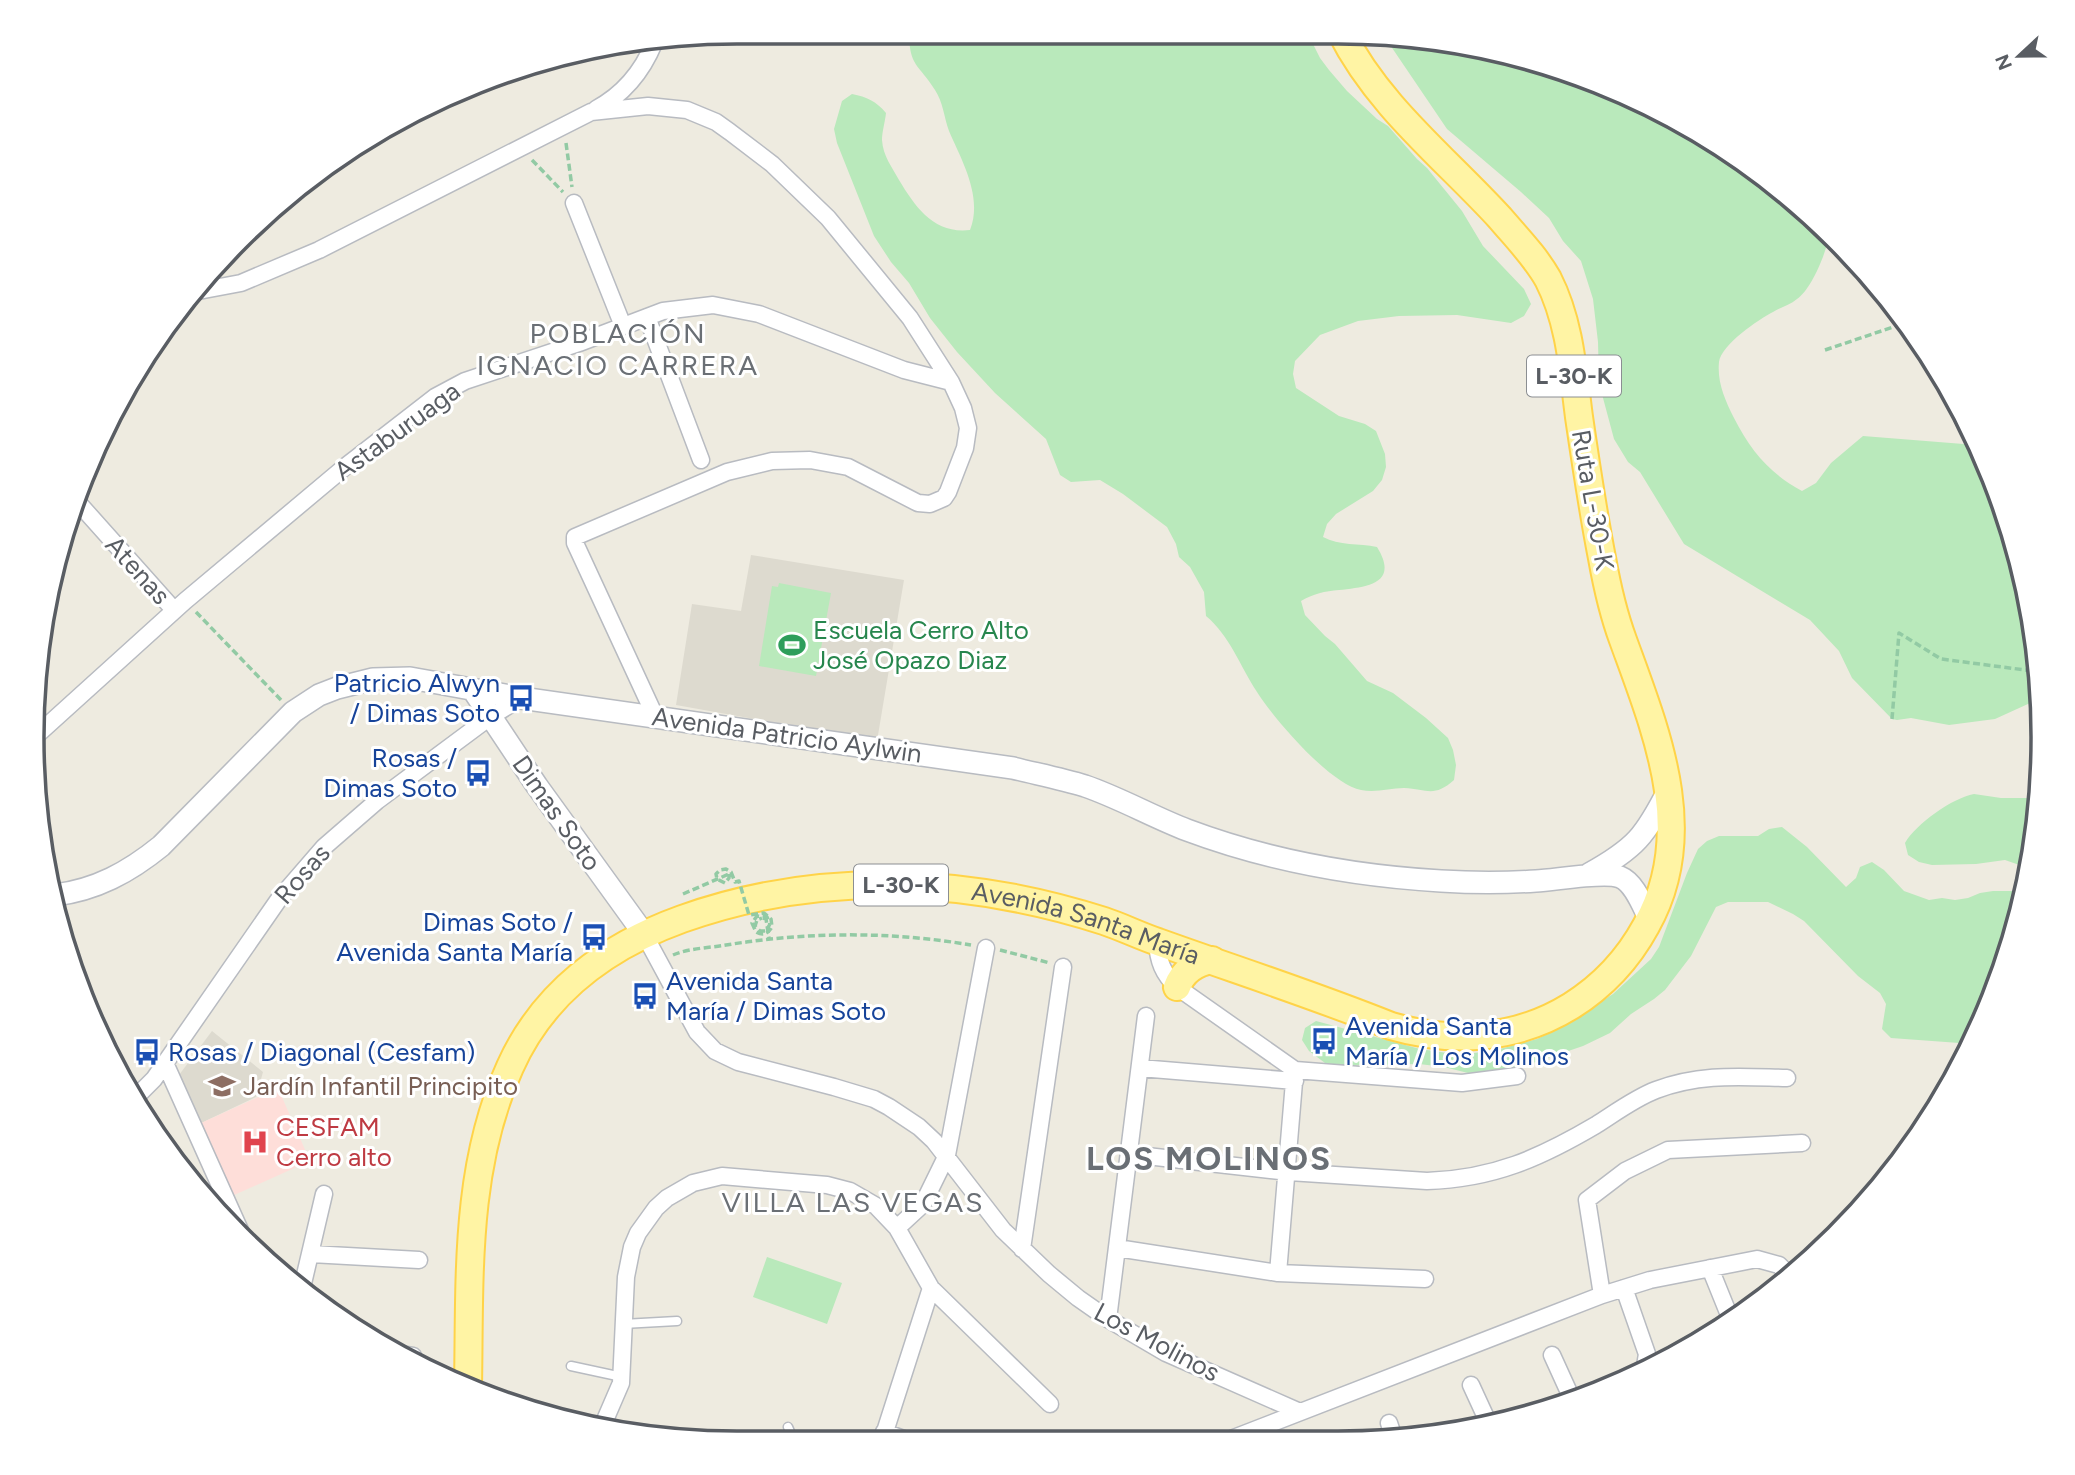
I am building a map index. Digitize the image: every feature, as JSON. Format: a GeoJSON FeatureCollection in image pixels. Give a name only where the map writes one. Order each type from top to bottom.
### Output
{"type":"FeatureCollection","features":[{"type":"Feature","properties":{"kind":"main road","name":"Ruta L-30-K"},"geometry":{"type":"LineString","coordinates":[[1349,44],[1377,90],[1525,246],[1555,294],[1567,331],[1588,483],[1611,600],[1653,724],[1670,789]]}},
{"type":"Feature","properties":{"kind":"main road","name":"Avenida Santa María"},"geometry":{"type":"LineString","coordinates":[[467,1376],[473,1205],[484,1144],[501,1088],[521,1045],[556,997],[602,958],[644,934],[699,913],[764,896],[841,885],[880,884],[957,889],[1026,901],[1104,921],[1412,1032],[1434,1036],[1479,1037],[1522,1028],[1562,1011],[1580,1000],[1613,972],[1627,956],[1650,920],[1667,873],[1672,828],[1670,789]]}},
{"type":"Feature","properties":{"kind":"main road"},"geometry":{"type":"LineString","coordinates":[[1177,987],[1188,969],[1212,960]]}},
{"type":"Feature","properties":{"kind":"street"},"geometry":{"type":"LineString","coordinates":[[208,289],[241,283],[319,250],[606,104],[631,83],[651,50]]}},
{"type":"Feature","properties":{"kind":"street"},"geometry":{"type":"LineString","coordinates":[[591,112],[648,106],[673,108],[700,115],[730,132],[772,164],[828,218],[910,318],[951,382],[963,408],[968,428],[965,448],[951,485],[944,498],[937,502],[918,503],[848,467],[810,460],[772,461],[727,472],[575,537],[575,543],[654,716]]}},
{"type":"Feature","properties":{"kind":"street"},"geometry":{"type":"LineString","coordinates":[[574,204],[623,326]]}},
{"type":"Feature","properties":{"kind":"street","name":"Astaburuaga"},"geometry":{"type":"LineString","coordinates":[[44,728],[179,605],[346,466],[446,390],[465,381],[671,309],[713,305],[744,310],[904,370],[951,382]]}},
{"type":"Feature","properties":{"kind":"street"},"geometry":{"type":"LineString","coordinates":[[647,317],[701,460]]}},
{"type":"Feature","properties":{"kind":"street","name":"Atenas"},"geometry":{"type":"LineString","coordinates":[[84,508],[179,605]]}},
{"type":"Feature","properties":{"kind":"street","name":"Avenida Patricio Aylwin"},"geometry":{"type":"LineString","coordinates":[[62,893],[98,885],[143,860],[161,846],[293,712],[320,695],[373,679],[410,678],[521,698],[1013,768],[1086,787],[1188,830],[1225,842],[1347,871],[1440,881],[1511,882],[1609,874],[1623,878],[1631,886],[1650,920]]}},
{"type":"Feature","properties":{"kind":"street","name":"Dimas Soto"},"geometry":{"type":"LineString","coordinates":[[473,690],[644,934]]}},
{"type":"Feature","properties":{"kind":"street","name":"Rosas"},"geometry":{"type":"LineString","coordinates":[[142,1091],[154,1079],[279,899],[324,847],[377,801],[490,717],[521,698]]}},
{"type":"Feature","properties":{"kind":"street","name":"Avenida Patricio Aylwin"},"geometry":{"type":"LineString","coordinates":[[1581,878],[1634,846],[1652,822],[1670,789]]}},
{"type":"Feature","properties":{"kind":"street","name":"Los Molinos"},"geometry":{"type":"LineString","coordinates":[[644,934],[697,1032],[715,1051],[738,1062],[874,1099],[919,1127],[947,1155],[986,1209],[1022,1249],[1068,1290],[1108,1319],[1166,1353],[1300,1412]]}},
{"type":"Feature","properties":{"kind":"street"},"geometry":{"type":"LineString","coordinates":[[1157,942],[1163,971],[1177,987],[1295,1076]]}},
{"type":"Feature","properties":{"kind":"street"},"geometry":{"type":"LineString","coordinates":[[897,1228],[923,1204],[947,1155],[986,948]]}},
{"type":"Feature","properties":{"kind":"street"},"geometry":{"type":"LineString","coordinates":[[1022,1249],[1063,967]]}},
{"type":"Feature","properties":{"kind":"street"},"geometry":{"type":"LineString","coordinates":[[1108,1319],[1146,1016]]}},
{"type":"Feature","properties":{"kind":"street"},"geometry":{"type":"LineString","coordinates":[[165,1063],[232,1212]]}},
{"type":"Feature","properties":{"kind":"street"},"geometry":{"type":"LineString","coordinates":[[1140,1068],[1462,1083],[1517,1076]]}},
{"type":"Feature","properties":{"kind":"street"},"geometry":{"type":"LineString","coordinates":[[1278,1273],[1289,1172],[1295,1076]]}},
{"type":"Feature","properties":{"kind":"street"},"geometry":{"type":"LineString","coordinates":[[1129,1154],[1289,1172],[1427,1181],[1483,1175],[1546,1153],[1654,1090],[1700,1077],[1787,1077]]}},
{"type":"Feature","properties":{"kind":"street"},"geometry":{"type":"LineString","coordinates":[[1602,1295],[1587,1200],[1625,1171],[1668,1150],[1802,1143]]}},
{"type":"Feature","properties":{"kind":"street"},"geometry":{"type":"LineString","coordinates":[[605,1419],[622,1377],[628,1262],[638,1233],[667,1198],[693,1183],[722,1176],[839,1187],[876,1206],[897,1228],[931,1288],[1050,1404]]}},
{"type":"Feature","properties":{"kind":"street"},"geometry":{"type":"LineString","coordinates":[[304,1279],[324,1194]]}},
{"type":"Feature","properties":{"kind":"street"},"geometry":{"type":"LineString","coordinates":[[1117,1248],[1278,1273],[1425,1279]]}},
{"type":"Feature","properties":{"kind":"street"},"geometry":{"type":"LineString","coordinates":[[311,1254],[419,1260]]}},
{"type":"Feature","properties":{"kind":"street"},"geometry":{"type":"LineString","coordinates":[[1251,1431],[1624,1288],[1710,1268],[1765,1259],[1783,1269]]}},
{"type":"Feature","properties":{"kind":"street"},"geometry":{"type":"LineString","coordinates":[[1710,1268],[1727,1311]]}},
{"type":"Feature","properties":{"kind":"street"},"geometry":{"type":"LineString","coordinates":[[885,1431],[931,1288]]}},
{"type":"Feature","properties":{"kind":"street"},"geometry":{"type":"LineString","coordinates":[[1624,1288],[1647,1354],[1646,1359]]}},
{"type":"Feature","properties":{"kind":"street"},"geometry":{"type":"LineString","coordinates":[[1552,1354],[1568,1391]]}},
{"type":"Feature","properties":{"kind":"street"},"geometry":{"type":"LineString","coordinates":[[1471,1385],[1485,1415]]}},
{"type":"Feature","properties":{"kind":"lane"},"geometry":{"type":"LineString","coordinates":[[623,1324],[677,1321]]}},
{"type":"Feature","properties":{"kind":"lane"},"geometry":{"type":"LineString","coordinates":[[571,1366],[622,1377]]}},
{"type":"Feature","properties":{"kind":"lane"},"geometry":{"type":"LineString","coordinates":[[788,1427],[790,1431]]}},
{"type":"Feature","properties":{"kind":"path"},"geometry":{"type":"LineString","coordinates":[[565,137],[574,204]]}},
{"type":"Feature","properties":{"kind":"path"},"geometry":{"type":"LineString","coordinates":[[527,156],[574,204]]}},
{"type":"Feature","properties":{"kind":"path"},"geometry":{"type":"LineString","coordinates":[[1825,350],[1896,326]]}},
{"type":"Feature","properties":{"kind":"path"},"geometry":{"type":"LineString","coordinates":[[179,605],[293,712]]}},
{"type":"Feature","properties":{"kind":"path"},"geometry":{"type":"LineString","coordinates":[[1892,719],[1899,633],[1941,659],[2028,670]]}},
{"type":"Feature","properties":{"kind":"path"},"geometry":{"type":"LineString","coordinates":[[729,874],[724,883],[717,879],[716,874],[726,869],[731,872],[735,882],[739,881],[749,915],[764,913],[771,919],[772,928],[766,934],[762,935],[756,932],[752,923],[757,916],[767,917],[770,924],[766,931],[760,931],[755,926],[757,920],[766,919],[769,938]]}},
{"type":"Feature","properties":{"kind":"path"},"geometry":{"type":"LineString","coordinates":[[659,961],[680,952],[769,938],[868,935],[912,937],[986,948],[1063,967]]}},
{"type":"Feature","properties":{"kind":"shaded area"},"geometry":{"type":"Polygon","coordinates":[[[751,555],[904,580],[877,741],[676,705],[692,604],[741,611],[751,555]]]}},
{"type":"Feature","properties":{"kind":"shaded area","name":"Jardín Infantil Principito"},"geometry":{"type":"Polygon","coordinates":[[[212,1031],[263,1072],[256,1097],[199,1124],[179,1075],[212,1031]]]}},
{"type":"Feature","properties":{"kind":"shaded area","name":"CESFAM Cerro alto"},"geometry":{"type":"Polygon","coordinates":[[[278,1088],[310,1161],[232,1196],[199,1124],[278,1088]]]}},
{"type":"Feature","properties":{"kind":"green space"},"geometry":{"type":"Polygon","coordinates":[[[909,44],[1313,44],[1320,58],[1347,91],[1388,126],[1427,168],[1462,211],[1483,246],[1524,289],[1531,304],[1524,316],[1511,323],[1457,315],[1399,316],[1358,321],[1320,335],[1295,361],[1293,374],[1296,388],[1339,416],[1365,424],[1376,431],[1385,454],[1386,467],[1382,480],[1373,491],[1336,514],[1327,524],[1323,537],[1342,543],[1377,547],[1385,569],[1382,576],[1369,585],[1324,592],[1301,601],[1305,615],[1367,681],[1393,693],[1448,738],[1456,765],[1454,780],[1447,786],[1435,791],[1404,788],[1361,790],[1334,776],[1319,763],[1265,704],[1228,642],[1206,616],[1204,592],[1190,567],[1179,557],[1167,527],[1100,480],[1071,482],[1060,475],[1046,439],[995,393],[930,318],[909,283],[874,236],[834,129],[842,101],[852,94],[875,103],[886,113],[882,140],[886,156],[912,200],[936,223],[946,228],[970,230],[974,205],[969,179],[949,131],[938,95],[916,64],[909,44]]]}},
{"type":"Feature","properties":{"kind":"green space"},"geometry":{"type":"Polygon","coordinates":[[[1391,46],[1473,57],[1517,67],[1603,97],[1644,115],[1723,161],[1760,187],[1826,245],[1813,279],[1802,294],[1750,326],[1726,348],[1719,362],[1722,391],[1740,430],[1762,460],[1780,477],[1802,491],[1816,483],[1831,463],[1863,436],[1966,444],[2008,558],[2025,647],[2030,703],[1995,719],[1949,725],[1911,718],[1892,719],[1852,678],[1839,651],[1810,620],[1684,544],[1640,472],[1628,462],[1614,439],[1599,383],[1593,299],[1581,261],[1563,241],[1549,218],[1447,129],[1391,46]]]}},
{"type":"Feature","properties":{"kind":"green space","name":"Escuela Cerro Alto José Opazo Diaz"},"geometry":{"type":"Polygon","coordinates":[[[779,583],[831,593],[816,676],[759,666],[772,586],[778,587],[779,583]]]}},
{"type":"Feature","properties":{"kind":"green space"},"geometry":{"type":"Polygon","coordinates":[[[1974,794],[2028,798],[2019,865],[2005,860],[1932,865],[1919,862],[1908,855],[1905,843],[1917,828],[1945,806],[1974,794]]]}},
{"type":"Feature","properties":{"kind":"green space"},"geometry":{"type":"Polygon","coordinates":[[[1782,827],[1807,847],[1846,887],[1856,878],[1860,867],[1872,862],[1884,870],[1904,891],[1929,900],[1955,900],[1993,891],[2014,891],[1994,960],[1960,1043],[1891,1038],[1882,1029],[1886,1004],[1880,993],[1858,976],[1804,921],[1768,902],[1728,902],[1716,907],[1691,956],[1665,990],[1610,1033],[1583,1046],[1527,1065],[1468,1073],[1419,1064],[1329,1066],[1309,1051],[1302,1040],[1305,1028],[1316,1021],[1420,1049],[1461,1055],[1500,1049],[1537,1039],[1560,1028],[1613,994],[1651,959],[1659,947],[1698,849],[1719,836],[1758,836],[1769,829],[1782,827]]]}},
{"type":"Feature","properties":{"kind":"green space"},"geometry":{"type":"Polygon","coordinates":[[[767,1257],[842,1283],[827,1324],[753,1297],[767,1257]]]}},
{"type":"Feature","properties":{"kind":"place","name":"Escuela Cerro Alto José Opazo Diaz"},"geometry":{"type":"Point","coordinates":[792,645]}},
{"type":"Feature","properties":{"kind":"place","name":"Patricio Alwyn / Dimas Soto"},"geometry":{"type":"Point","coordinates":[521,698]}},
{"type":"Feature","properties":{"kind":"place","name":"Rosas / Dimas Soto"},"geometry":{"type":"Point","coordinates":[478,773]}},
{"type":"Feature","properties":{"kind":"place","name":"Dimas Soto / Avenida Santa María"},"geometry":{"type":"Point","coordinates":[594,937]}},
{"type":"Feature","properties":{"kind":"place","name":"Avenida Santa María / Dimas Soto"},"geometry":{"type":"Point","coordinates":[645,996]}},
{"type":"Feature","properties":{"kind":"place","name":"Avenida Santa María / Los Molinos"},"geometry":{"type":"Point","coordinates":[1324,1041]}},
{"type":"Feature","properties":{"kind":"place","name":"Rosas / Diagonal (Cesfam)"},"geometry":{"type":"Point","coordinates":[147,1052]}},
{"type":"Feature","properties":{"kind":"place","name":"Jardín Infantil Principito"},"geometry":{"type":"Point","coordinates":[222,1086]}},
{"type":"Feature","properties":{"kind":"place","name":"CESFAM Cerro alto"},"geometry":{"type":"Point","coordinates":[255,1142]}},
{"type":"Feature","properties":{"kind":"district","name":"POBLACIÓN IGNACIO CARRERA"},"geometry":{"type":"Point","coordinates":[618,349]}},
{"type":"Feature","properties":{"kind":"district","name":"LOS MOLINOS"},"geometry":{"type":"Point","coordinates":[1209,1158]}},
{"type":"Feature","properties":{"kind":"district","name":"VILLA LAS VEGAS"},"geometry":{"type":"Point","coordinates":[853,1202]}}]}
